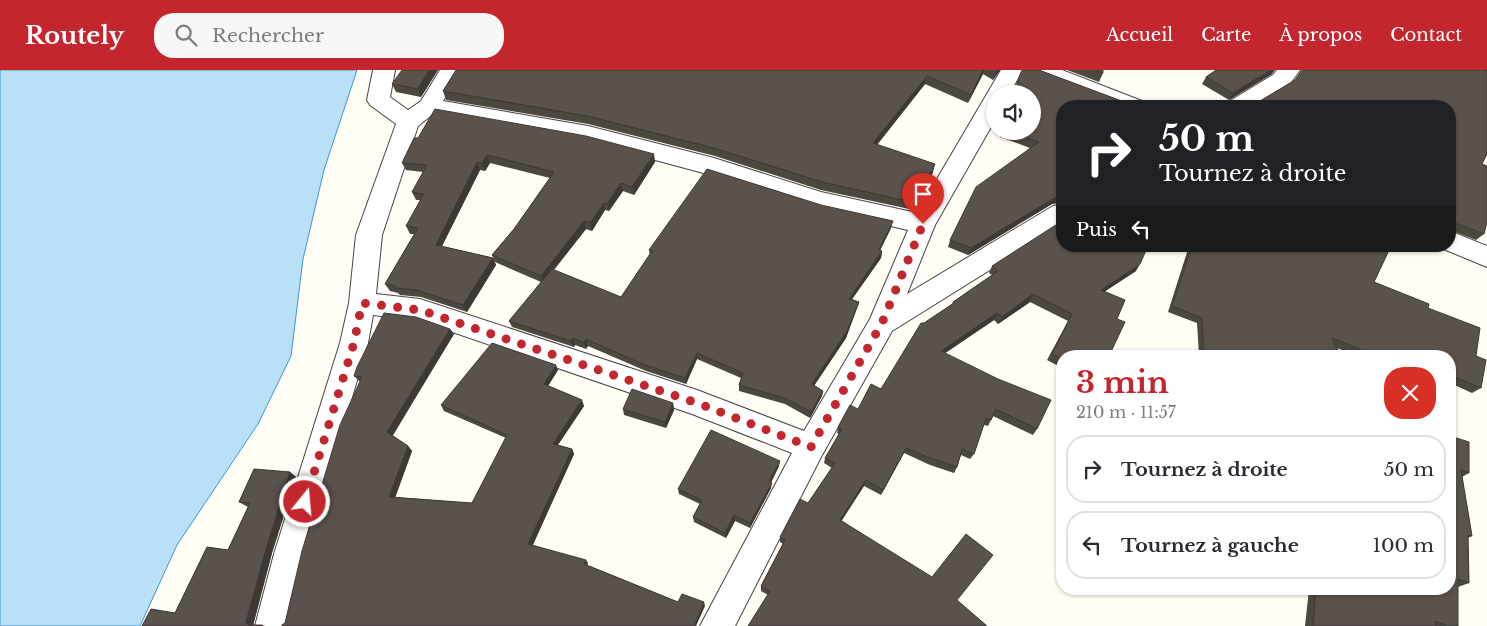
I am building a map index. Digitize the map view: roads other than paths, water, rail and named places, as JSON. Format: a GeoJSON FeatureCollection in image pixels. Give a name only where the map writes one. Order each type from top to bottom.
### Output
{"type":"FeatureCollection","features":[{"type":"Feature","properties":{"kind":"street"},"geometry":{"type":"LineString","coordinates":[[384,70],[378,100],[419,114],[588,134],[714,167],[821,201],[923,224]]}},
{"type":"Feature","properties":{"kind":"street"},"geometry":{"type":"LineString","coordinates":[[272,626],[290,554],[354,343],[362,303],[369,235],[419,114],[451,70]]}},
{"type":"Feature","properties":{"kind":"street"},"geometry":{"type":"LineString","coordinates":[[1003,85],[1012,70]]}},
{"type":"Feature","properties":{"kind":"street"},"geometry":{"type":"LineString","coordinates":[[1040,70],[1118,100]]}},
{"type":"Feature","properties":{"kind":"street"},"geometry":{"type":"LineString","coordinates":[[1248,100],[1281,80],[1289,70]]}},
{"type":"Feature","properties":{"kind":"street"},"geometry":{"type":"LineString","coordinates":[[717,626],[811,447],[882,323],[923,224],[986,116]]}},
{"type":"Feature","properties":{"kind":"street"},"geometry":{"type":"LineString","coordinates":[[882,323],[1056,217]]}},
{"type":"Feature","properties":{"kind":"street"},"geometry":{"type":"LineString","coordinates":[[1456,244],[1487,257]]}},
{"type":"Feature","properties":{"kind":"street"},"geometry":{"type":"LineString","coordinates":[[362,303],[420,310],[697,403],[811,447]]}},
{"type":"Feature","properties":{"kind":"water"},"geometry":{"type":"Polygon","coordinates":[[[0,70],[357,70],[324,170],[303,259],[291,356],[258,424],[177,545],[140,626],[0,626],[0,70]]]}}]}
